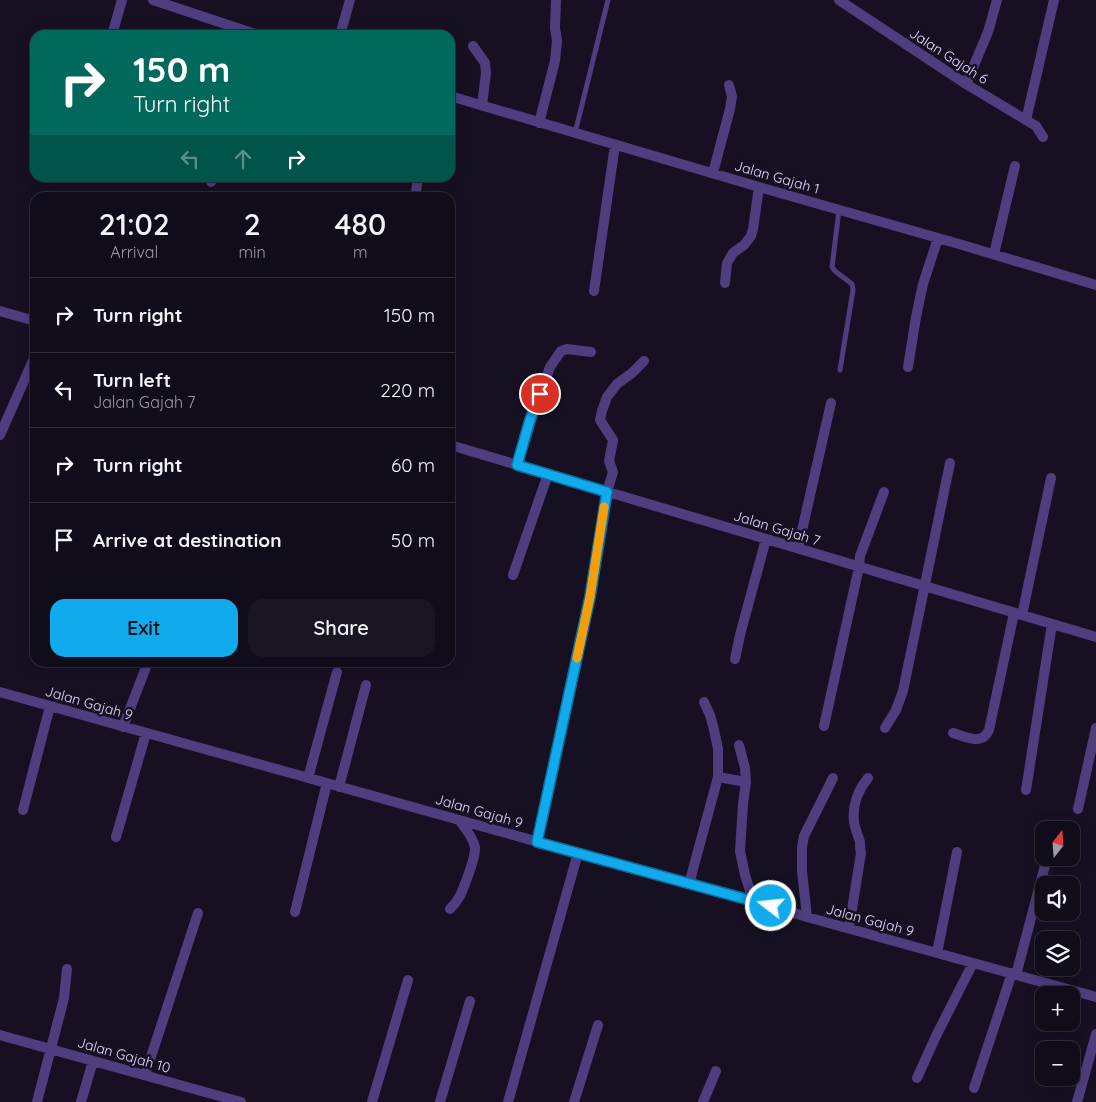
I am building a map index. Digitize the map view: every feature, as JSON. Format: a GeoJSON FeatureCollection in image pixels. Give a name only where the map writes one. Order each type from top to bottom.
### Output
{"type":"FeatureCollection","features":[{"type":"Feature","properties":{"kind":"street"},"geometry":{"type":"LineString","coordinates":[[113,30],[122,0]]}},
{"type":"Feature","properties":{"kind":"street"},"geometry":{"type":"LineString","coordinates":[[153,0],[178,4],[232,30]]}},
{"type":"Feature","properties":{"kind":"street"},"geometry":{"type":"LineString","coordinates":[[341,30],[350,0]]}},
{"type":"Feature","properties":{"kind":"street"},"geometry":{"type":"LineString","coordinates":[[539,122],[556,61],[556,0]]}},
{"type":"Feature","properties":{"kind":"street","name":"Jalan Gajah 6"},"geometry":{"type":"LineString","coordinates":[[839,0],[966,84],[1036,126],[1043,136]]}},
{"type":"Feature","properties":{"kind":"street"},"geometry":{"type":"LineString","coordinates":[[966,84],[988,32],[997,0]]}},
{"type":"Feature","properties":{"kind":"street"},"geometry":{"type":"LineString","coordinates":[[1026,120],[1054,0]]}},
{"type":"Feature","properties":{"kind":"street"},"geometry":{"type":"LineString","coordinates":[[473,46],[486,63],[482,106]]}},
{"type":"Feature","properties":{"kind":"street"},"geometry":{"type":"LineString","coordinates":[[713,173],[730,109],[732,96],[729,85]]}},
{"type":"Feature","properties":{"kind":"street","name":"Jalan Gajah 1"},"geometry":{"type":"LineString","coordinates":[[455,98],[1096,285]]}},
{"type":"Feature","properties":{"kind":"street"},"geometry":{"type":"LineString","coordinates":[[594,291],[615,145]]}},
{"type":"Feature","properties":{"kind":"street"},"geometry":{"type":"LineString","coordinates":[[994,254],[1015,166]]}},
{"type":"Feature","properties":{"kind":"street"},"geometry":{"type":"LineString","coordinates":[[416,192],[417,182]]}},
{"type":"Feature","properties":{"kind":"street"},"geometry":{"type":"LineString","coordinates":[[725,283],[727,263],[732,253],[744,245],[751,236],[759,187]]}},
{"type":"Feature","properties":{"kind":"street"},"geometry":{"type":"LineString","coordinates":[[908,367],[923,284],[938,238]]}},
{"type":"Feature","properties":{"kind":"street"},"geometry":{"type":"LineString","coordinates":[[0,311],[30,320]]}},
{"type":"Feature","properties":{"kind":"street"},"geometry":{"type":"LineString","coordinates":[[517,465],[530,420],[550,367],[561,352],[567,348],[591,352]]}},
{"type":"Feature","properties":{"kind":"street"},"geometry":{"type":"LineString","coordinates":[[537,842],[590,597],[607,492],[613,472],[609,459],[613,440],[600,420],[602,411],[606,397],[616,384],[632,373],[644,361]]}},
{"type":"Feature","properties":{"kind":"street"},"geometry":{"type":"LineString","coordinates":[[0,435],[30,367]]}},
{"type":"Feature","properties":{"kind":"street"},"geometry":{"type":"LineString","coordinates":[[798,548],[830,403]]}},
{"type":"Feature","properties":{"kind":"street","name":"Jalan Gajah 7"},"geometry":{"type":"LineString","coordinates":[[455,446],[1096,637]]}},
{"type":"Feature","properties":{"kind":"street"},"geometry":{"type":"LineString","coordinates":[[885,728],[896,710],[903,690],[950,463]]}},
{"type":"Feature","properties":{"kind":"street"},"geometry":{"type":"LineString","coordinates":[[513,575],[548,474]]}},
{"type":"Feature","properties":{"kind":"street"},"geometry":{"type":"LineString","coordinates":[[953,733],[978,740],[987,735],[989,730],[1051,478]]}},
{"type":"Feature","properties":{"kind":"street"},"geometry":{"type":"LineString","coordinates":[[824,726],[860,556],[884,492]]}},
{"type":"Feature","properties":{"kind":"street"},"geometry":{"type":"LineString","coordinates":[[735,659],[766,539]]}},
{"type":"Feature","properties":{"kind":"street"},"geometry":{"type":"LineString","coordinates":[[1026,790],[1052,624]]}},
{"type":"Feature","properties":{"kind":"street"},"geometry":{"type":"LineString","coordinates":[[123,727],[146,667]]}},
{"type":"Feature","properties":{"kind":"street"},"geometry":{"type":"LineString","coordinates":[[308,778],[337,672]]}},
{"type":"Feature","properties":{"kind":"street"},"geometry":{"type":"LineString","coordinates":[[339,787],[366,685]]}},
{"type":"Feature","properties":{"kind":"street","name":"Jalan Gajah 9"},"geometry":{"type":"LineString","coordinates":[[0,692],[1096,997]]}},
{"type":"Feature","properties":{"kind":"street"},"geometry":{"type":"LineString","coordinates":[[689,884],[718,777],[718,749],[710,715],[704,702]]}},
{"type":"Feature","properties":{"kind":"street"},"geometry":{"type":"LineString","coordinates":[[23,810],[50,706]]}},
{"type":"Feature","properties":{"kind":"street"},"geometry":{"type":"LineString","coordinates":[[1078,810],[1096,728]]}},
{"type":"Feature","properties":{"kind":"street"},"geometry":{"type":"LineString","coordinates":[[116,836],[146,733]]}},
{"type":"Feature","properties":{"kind":"street"},"geometry":{"type":"LineString","coordinates":[[739,745],[745,768],[746,782],[740,852],[753,900]]}},
{"type":"Feature","properties":{"kind":"street"},"geometry":{"type":"LineString","coordinates":[[718,777],[746,782]]}},
{"type":"Feature","properties":{"kind":"street"},"geometry":{"type":"LineString","coordinates":[[807,917],[802,871],[802,847],[804,836],[832,778]]}},
{"type":"Feature","properties":{"kind":"street"},"geometry":{"type":"LineString","coordinates":[[850,928],[861,854],[853,812],[861,787],[868,778]]}},
{"type":"Feature","properties":{"kind":"street"},"geometry":{"type":"LineString","coordinates":[[295,912],[327,783]]}},
{"type":"Feature","properties":{"kind":"street"},"geometry":{"type":"LineString","coordinates":[[450,909],[459,898],[463,889],[473,857],[474,847],[469,834],[459,820]]}},
{"type":"Feature","properties":{"kind":"street"},"geometry":{"type":"LineString","coordinates":[[938,953],[957,852]]}},
{"type":"Feature","properties":{"kind":"street"},"geometry":{"type":"LineString","coordinates":[[508,1102],[578,853]]}},
{"type":"Feature","properties":{"kind":"street"},"geometry":{"type":"LineString","coordinates":[[974,1088],[1014,974],[1045,866]]}},
{"type":"Feature","properties":{"kind":"street"},"geometry":{"type":"LineString","coordinates":[[145,1075],[198,913]]}},
{"type":"Feature","properties":{"kind":"street"},"geometry":{"type":"LineString","coordinates":[[917,1078],[973,963]]}},
{"type":"Feature","properties":{"kind":"street"},"geometry":{"type":"LineString","coordinates":[[38,1102],[64,998],[67,969]]}},
{"type":"Feature","properties":{"kind":"street"},"geometry":{"type":"LineString","coordinates":[[372,1102],[408,980]]}},
{"type":"Feature","properties":{"kind":"street"},"geometry":{"type":"LineString","coordinates":[[440,1102],[470,1001]]}},
{"type":"Feature","properties":{"kind":"street"},"geometry":{"type":"LineString","coordinates":[[574,1102],[598,1025]]}},
{"type":"Feature","properties":{"kind":"street"},"geometry":{"type":"LineString","coordinates":[[1077,1102],[1096,1034]]}},
{"type":"Feature","properties":{"kind":"street","name":"Jalan Gajah 10"},"geometry":{"type":"LineString","coordinates":[[0,1035],[241,1102]]}},
{"type":"Feature","properties":{"kind":"street"},"geometry":{"type":"LineString","coordinates":[[81,1102],[93,1061]]}},
{"type":"Feature","properties":{"kind":"street"},"geometry":{"type":"LineString","coordinates":[[703,1102],[716,1071]]}},
{"type":"Feature","properties":{"kind":"lane"},"geometry":{"type":"LineString","coordinates":[[575,134],[608,0]]}},
{"type":"Feature","properties":{"kind":"lane"},"geometry":{"type":"LineString","coordinates":[[839,209],[832,267],[853,286],[840,370]]}},
{"type":"Feature","properties":{"kind":"slow traffic"},"geometry":{"type":"LineString","coordinates":[[577,658],[590,597],[604,507]]}},
{"type":"Feature","properties":{"kind":"route"},"geometry":{"type":"LineString","coordinates":[[540,394],[530,420],[517,465],[607,492],[590,597],[537,842],[771,906]]}}]}
